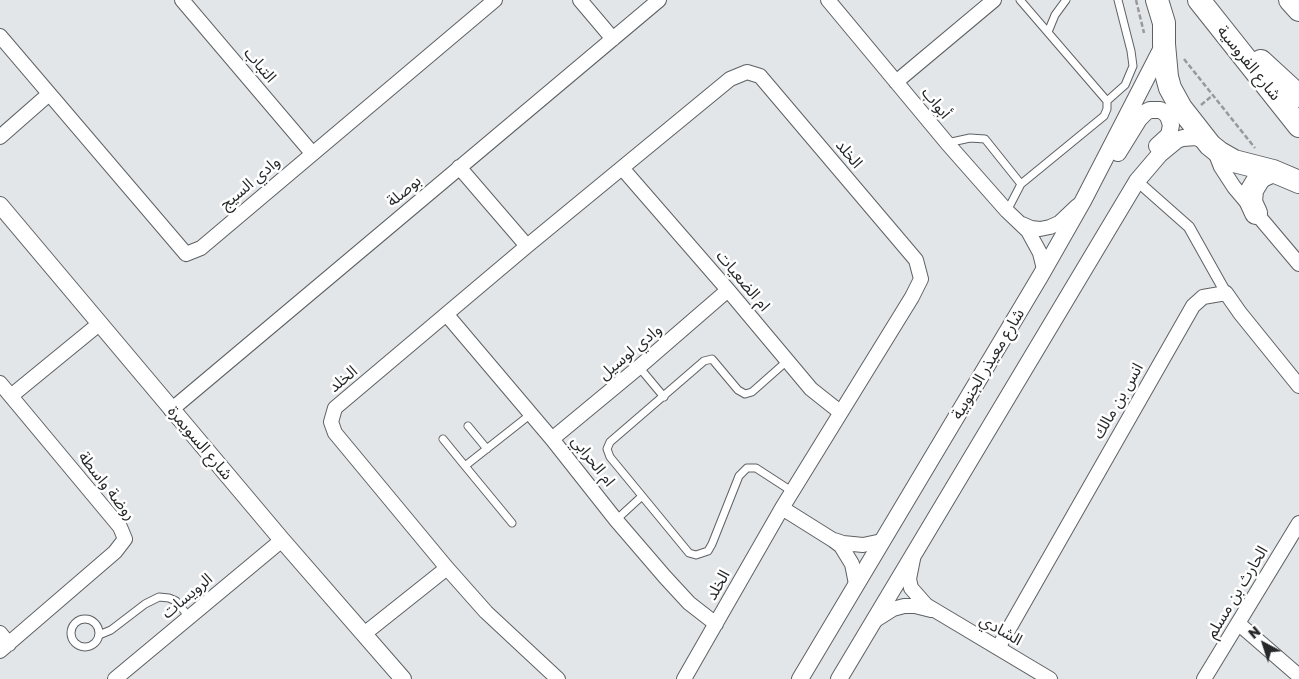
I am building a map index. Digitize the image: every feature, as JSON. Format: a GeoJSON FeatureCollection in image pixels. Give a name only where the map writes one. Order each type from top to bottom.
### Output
{"type":"FeatureCollection","features":[{"type":"Feature","properties":{"kind":"highway"},"geometry":{"type":"LineString","coordinates":[[1157,0],[1164,23],[1155,40],[1174,98],[1211,145],[1234,160],[1273,171],[1299,182]]}},
{"type":"Feature","properties":{"kind":"highway","name":"شارع الفروسية"},"geometry":{"type":"LineString","coordinates":[[1199,0],[1299,126]]}},
{"type":"Feature","properties":{"kind":"highway"},"geometry":{"type":"LineString","coordinates":[[1290,0],[1299,10]]}},
{"type":"Feature","properties":{"kind":"highway"},"geometry":{"type":"LineString","coordinates":[[1215,21],[1299,96]]}},
{"type":"Feature","properties":{"kind":"highway"},"geometry":{"type":"LineString","coordinates":[[1256,213],[1251,202],[1252,190],[1258,180],[1273,171]]}},
{"type":"Feature","properties":{"kind":"street","name":"التباب"},"geometry":{"type":"LineString","coordinates":[[182,0],[312,153]]}},
{"type":"Feature","properties":{"kind":"street"},"geometry":{"type":"LineString","coordinates":[[580,0],[613,39]]}},
{"type":"Feature","properties":{"kind":"street","name":"بوصلة"},"geometry":{"type":"LineString","coordinates":[[171,410],[659,0]]}},
{"type":"Feature","properties":{"kind":"street","name":"أبواب"},"geometry":{"type":"LineString","coordinates":[[828,0],[947,143],[1007,211],[1022,224],[1037,245],[1044,270]]}},
{"type":"Feature","properties":{"kind":"street"},"geometry":{"type":"LineString","coordinates":[[896,82],[994,0]]}},
{"type":"Feature","properties":{"kind":"street","name":"وادي السيج"},"geometry":{"type":"LineString","coordinates":[[0,36],[186,254],[201,248],[491,1]]}},
{"type":"Feature","properties":{"kind":"street","name":"شارع معيذر الجنوبية"},"geometry":{"type":"LineString","coordinates":[[800,679],[1044,270],[1083,201],[1155,40]]}},
{"type":"Feature","properties":{"kind":"street","name":"الخلد"},"geometry":{"type":"LineString","coordinates":[[558,679],[486,612],[335,433],[331,422],[335,408],[527,246],[730,79],[747,72],[760,76],[916,260],[921,278],[912,297],[782,508],[684,679]]}},
{"type":"Feature","properties":{"kind":"street"},"geometry":{"type":"LineString","coordinates":[[0,137],[49,94]]}},
{"type":"Feature","properties":{"kind":"street"},"geometry":{"type":"LineString","coordinates":[[1022,224],[1040,229],[1058,223],[1083,201],[1109,167],[1142,115],[1150,110],[1164,112],[1170,120],[1169,135],[1146,156],[1137,181],[1189,227],[1226,293],[1299,386]]}},
{"type":"Feature","properties":{"kind":"street","name":"شارع معيذر الجنوبية"},"geometry":{"type":"LineString","coordinates":[[839,679],[1137,181],[1160,154],[1177,140],[1196,137],[1211,145]]}},
{"type":"Feature","properties":{"kind":"street"},"geometry":{"type":"LineString","coordinates":[[1211,145],[1225,174],[1299,264]]}},
{"type":"Feature","properties":{"kind":"street"},"geometry":{"type":"LineString","coordinates":[[459,167],[527,246]]}},
{"type":"Feature","properties":{"kind":"street","name":"ام الضعيات"},"geometry":{"type":"LineString","coordinates":[[622,168],[811,389],[840,412]]}},
{"type":"Feature","properties":{"kind":"street","name":"شارع السويمرة"},"geometry":{"type":"LineString","coordinates":[[0,205],[171,410],[403,679]]}},
{"type":"Feature","properties":{"kind":"street","name":"وادي لوسيل"},"geometry":{"type":"LineString","coordinates":[[552,439],[728,290]]}},
{"type":"Feature","properties":{"kind":"street","name":"انس بن مالك"},"geometry":{"type":"LineString","coordinates":[[998,648],[1193,306],[1203,296],[1226,293]]}},
{"type":"Feature","properties":{"kind":"street","name":"ام الحرابي"},"geometry":{"type":"LineString","coordinates":[[447,315],[552,439],[665,578],[689,603],[716,624]]}},
{"type":"Feature","properties":{"kind":"street"},"geometry":{"type":"LineString","coordinates":[[11,396],[99,324]]}},
{"type":"Feature","properties":{"kind":"street","name":"روضة واسطة"},"geometry":{"type":"LineString","coordinates":[[0,383],[120,527],[125,539],[115,552],[5,648]]}},
{"type":"Feature","properties":{"kind":"street"},"geometry":{"type":"LineString","coordinates":[[782,508],[833,540],[847,555],[853,569],[856,584]]}},
{"type":"Feature","properties":{"kind":"street","name":"الحارث بن مسلم"},"geometry":{"type":"LineString","coordinates":[[1204,679],[1299,523]]}},
{"type":"Feature","properties":{"kind":"street","name":"الرويسات"},"geometry":{"type":"LineString","coordinates":[[115,679],[282,540]]}},
{"type":"Feature","properties":{"kind":"street"},"geometry":{"type":"LineString","coordinates":[[833,540],[862,545],[882,541]]}},
{"type":"Feature","properties":{"kind":"street","name":"الشادي"},"geometry":{"type":"LineString","coordinates":[[914,555],[909,579],[911,588],[926,605],[1050,679]]}},
{"type":"Feature","properties":{"kind":"street"},"geometry":{"type":"LineString","coordinates":[[364,634],[447,568]]}},
{"type":"Feature","properties":{"kind":"street","name":"الشادي"},"geometry":{"type":"LineString","coordinates":[[872,622],[904,606],[915,606],[934,611]]}},
{"type":"Feature","properties":{"kind":"street"},"geometry":{"type":"LineString","coordinates":[[1239,624],[1299,676]]}},
{"type":"Feature","properties":{"kind":"street"},"geometry":{"type":"LineString","coordinates":[[0,633],[5,648]]}},
{"type":"Feature","properties":{"kind":"lane"},"geometry":{"type":"LineString","coordinates":[[1007,211],[1021,184],[1104,116],[1107,109],[1107,101],[1020,0]]}},
{"type":"Feature","properties":{"kind":"lane"},"geometry":{"type":"LineString","coordinates":[[1048,32],[1055,15],[1066,0]]}},
{"type":"Feature","properties":{"kind":"lane"},"geometry":{"type":"LineString","coordinates":[[1107,101],[1125,85],[1133,66],[1131,50],[1118,0]]}},
{"type":"Feature","properties":{"kind":"lane"},"geometry":{"type":"LineString","coordinates":[[947,143],[970,138],[984,139],[1021,184]]}},
{"type":"Feature","properties":{"kind":"lane"},"geometry":{"type":"LineString","coordinates":[[787,361],[752,392],[745,394],[738,390],[712,359],[704,361],[610,442],[608,449],[610,457],[689,554],[696,555],[708,551],[739,476],[747,468],[756,468],[793,492]]}},
{"type":"Feature","properties":{"kind":"lane"},"geometry":{"type":"LineString","coordinates":[[639,367],[664,397]]}},
{"type":"Feature","properties":{"kind":"lane"},"geometry":{"type":"LineString","coordinates":[[465,466],[531,414]]}},
{"type":"Feature","properties":{"kind":"lane"},"geometry":{"type":"LineString","coordinates":[[468,426],[487,449]]}},
{"type":"Feature","properties":{"kind":"lane"},"geometry":{"type":"LineString","coordinates":[[442,439],[512,523]]}},
{"type":"Feature","properties":{"kind":"lane"},"geometry":{"type":"LineString","coordinates":[[616,520],[641,497]]}},
{"type":"Feature","properties":{"kind":"lane"},"geometry":{"type":"LineString","coordinates":[[99,635],[95,623],[84,619],[78,621],[71,631],[71,638],[75,643],[86,647],[92,645],[97,641],[99,635],[111,630],[145,604],[159,597],[176,601],[189,617]]}},
{"type":"Feature","properties":{"kind":"path"},"geometry":{"type":"LineString","coordinates":[[1136,0],[1155,40]]}},
{"type":"Feature","properties":{"kind":"path"},"geometry":{"type":"LineString","coordinates":[[1183,55],[1255,147],[1250,165]]}}]}
